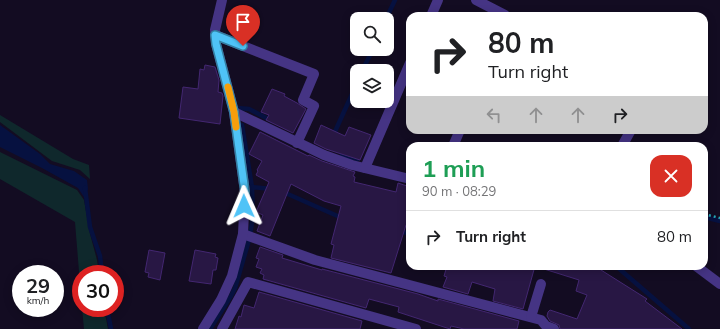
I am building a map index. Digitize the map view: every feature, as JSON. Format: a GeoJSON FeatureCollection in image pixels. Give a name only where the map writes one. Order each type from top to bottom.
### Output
{"type":"FeatureCollection","features":[{"type":"Feature","properties":{"kind":"street"},"geometry":{"type":"LineString","coordinates":[[222,0],[215,35],[234,112],[245,192],[248,235],[239,279],[222,329]]}},
{"type":"Feature","properties":{"kind":"street"},"geometry":{"type":"LineString","coordinates":[[433,12],[438,0]]}},
{"type":"Feature","properties":{"kind":"street"},"geometry":{"type":"LineString","coordinates":[[476,0],[499,12]]}},
{"type":"Feature","properties":{"kind":"street"},"geometry":{"type":"LineString","coordinates":[[215,35],[314,74],[303,100],[314,106],[297,143]]}},
{"type":"Feature","properties":{"kind":"street"},"geometry":{"type":"LineString","coordinates":[[364,168],[406,72]]}},
{"type":"Feature","properties":{"kind":"street"},"geometry":{"type":"LineString","coordinates":[[234,112],[324,156],[364,168],[406,178]]}},
{"type":"Feature","properties":{"kind":"street"},"geometry":{"type":"LineString","coordinates":[[248,235],[315,260],[541,320],[546,326],[554,329]]}},
{"type":"Feature","properties":{"kind":"street"},"geometry":{"type":"LineString","coordinates":[[701,270],[720,284]]}},
{"type":"Feature","properties":{"kind":"street"},"geometry":{"type":"LineString","coordinates":[[203,329],[221,300],[239,279]]}},
{"type":"Feature","properties":{"kind":"street"},"geometry":{"type":"LineString","coordinates":[[239,279],[416,329]]}},
{"type":"Feature","properties":{"kind":"street"},"geometry":{"type":"LineString","coordinates":[[531,317],[541,284]]}},
{"type":"Feature","properties":{"kind":"path"},"geometry":{"type":"LineString","coordinates":[[708,215],[720,218]]}},
{"type":"Feature","properties":{"kind":"green space"},"geometry":{"type":"Polygon","coordinates":[[[0,115],[73,159],[89,165],[90,179],[80,170],[52,161],[0,122],[0,115]]]}},
{"type":"Feature","properties":{"kind":"green space"},"geometry":{"type":"Polygon","coordinates":[[[0,152],[77,190],[84,200],[98,265],[78,265],[75,222],[0,179],[0,152]]]}},
{"type":"Feature","properties":{"kind":"green space"},"geometry":{"type":"Polygon","coordinates":[[[83,317],[106,317],[108,329],[84,329],[83,317]]]}},
{"type":"Feature","properties":{"kind":"shaded area"},"geometry":{"type":"Polygon","coordinates":[[[0,125],[40,154],[50,164],[74,171],[87,180],[88,189],[84,197],[78,188],[0,147],[0,125]]]}},
{"type":"Feature","properties":{"kind":"building"},"geometry":{"type":"Polygon","coordinates":[[[205,65],[215,67],[219,80],[218,92],[222,93],[223,96],[220,124],[179,118],[183,87],[198,89],[200,69],[204,70],[205,65]]]}},
{"type":"Feature","properties":{"kind":"building"},"geometry":{"type":"Polygon","coordinates":[[[272,89],[285,94],[284,96],[306,109],[293,133],[266,120],[269,115],[261,112],[272,89]]]}},
{"type":"Feature","properties":{"kind":"building"},"geometry":{"type":"Polygon","coordinates":[[[321,125],[345,136],[349,127],[371,135],[360,160],[326,149],[314,143],[321,125]]]}},
{"type":"Feature","properties":{"kind":"building"},"geometry":{"type":"Polygon","coordinates":[[[260,132],[308,156],[309,155],[355,172],[353,176],[355,177],[354,182],[396,192],[398,183],[406,186],[406,225],[391,273],[331,258],[334,245],[331,244],[341,206],[324,201],[291,184],[270,236],[257,231],[263,215],[256,212],[269,182],[256,175],[262,161],[249,154],[260,132]]]}},
{"type":"Feature","properties":{"kind":"building"},"geometry":{"type":"Polygon","coordinates":[[[260,247],[283,255],[282,258],[322,270],[519,321],[517,329],[464,329],[451,326],[450,329],[398,312],[399,307],[369,299],[366,308],[263,279],[264,275],[260,273],[262,269],[256,267],[259,259],[256,258],[260,247]]]}},
{"type":"Feature","properties":{"kind":"building"},"geometry":{"type":"Polygon","coordinates":[[[149,250],[165,253],[160,280],[148,277],[149,273],[145,272],[149,250]]]}},
{"type":"Feature","properties":{"kind":"building"},"geometry":{"type":"Polygon","coordinates":[[[195,250],[216,254],[215,257],[218,258],[216,270],[213,270],[211,284],[189,281],[195,250]]]}},
{"type":"Feature","properties":{"kind":"building"},"geometry":{"type":"Polygon","coordinates":[[[446,270],[534,270],[523,309],[493,301],[495,289],[472,282],[468,294],[443,287],[447,277],[444,276],[446,270]]]}},
{"type":"Feature","properties":{"kind":"building"},"geometry":{"type":"Polygon","coordinates":[[[547,270],[601,270],[647,299],[645,301],[682,329],[560,329],[559,325],[550,321],[547,316],[548,312],[550,310],[577,319],[587,295],[576,291],[579,280],[547,270]]]}},
{"type":"Feature","properties":{"kind":"building"},"geometry":{"type":"Polygon","coordinates":[[[259,292],[362,321],[360,329],[235,329],[239,316],[241,317],[244,305],[254,308],[259,292]]]}},
{"type":"Feature","properties":{"kind":"waterway"},"geometry":{"type":"LineString","coordinates":[[389,12],[395,0]]}},
{"type":"Feature","properties":{"kind":"waterway"},"geometry":{"type":"LineString","coordinates":[[366,64],[370,56]]}},
{"type":"Feature","properties":{"kind":"waterway"},"geometry":{"type":"LineString","coordinates":[[333,136],[350,98]]}},
{"type":"Feature","properties":{"kind":"waterway"},"geometry":{"type":"LineString","coordinates":[[238,110],[238,108],[249,109],[272,121]]}},
{"type":"Feature","properties":{"kind":"waterway"},"geometry":{"type":"LineString","coordinates":[[242,125],[252,187]]}},
{"type":"Feature","properties":{"kind":"waterway"},"geometry":{"type":"LineString","coordinates":[[342,155],[358,159]]}},
{"type":"Feature","properties":{"kind":"waterway"},"geometry":{"type":"LineString","coordinates":[[210,329],[235,288],[249,240],[253,217],[252,187],[272,189]]}},
{"type":"Feature","properties":{"kind":"waterway"},"geometry":{"type":"LineString","coordinates":[[85,188],[90,227],[100,256],[101,265]]}},
{"type":"Feature","properties":{"kind":"waterway"},"geometry":{"type":"LineString","coordinates":[[281,191],[342,218]]}},
{"type":"Feature","properties":{"kind":"waterway"},"geometry":{"type":"LineString","coordinates":[[708,218],[720,221]]}},
{"type":"Feature","properties":{"kind":"waterway"},"geometry":{"type":"LineString","coordinates":[[398,232],[406,233]]}},
{"type":"Feature","properties":{"kind":"waterway"},"geometry":{"type":"LineString","coordinates":[[621,270],[689,329]]}},
{"type":"Feature","properties":{"kind":"waterway"},"geometry":{"type":"LineString","coordinates":[[109,317],[111,329]]}},
{"type":"Feature","properties":{"kind":"slow traffic"},"geometry":{"type":"LineString","coordinates":[[228,87],[236,127]]}},
{"type":"Feature","properties":{"kind":"route"},"geometry":{"type":"LineString","coordinates":[[243,46],[215,35],[234,112],[245,192],[244,206]]}}]}
